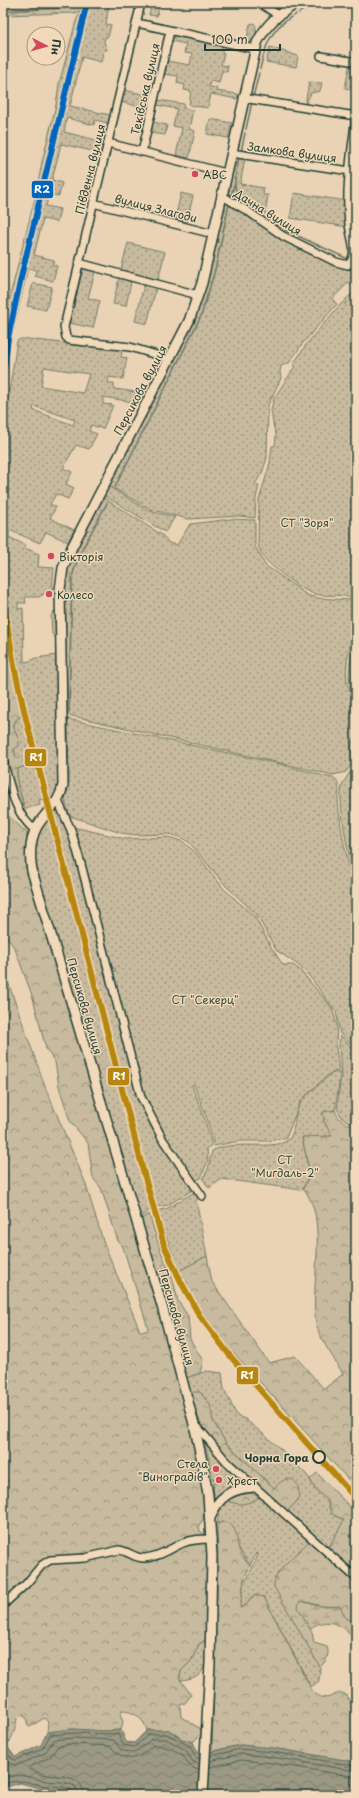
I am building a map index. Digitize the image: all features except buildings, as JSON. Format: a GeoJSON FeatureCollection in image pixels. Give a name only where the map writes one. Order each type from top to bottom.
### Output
{"type":"FeatureCollection","features":[{"type":"Feature","properties":{"kind":"main road","name":"Персикова вулиця"},"geometry":{"type":"LineString","coordinates":[[194,1424],[162,1306],[32,871],[31,853],[35,830],[40,821],[58,801],[64,779],[60,588],[63,568],[72,547],[189,321],[198,295],[213,234],[243,98],[252,46],[267,26],[278,15],[293,4]]}},
{"type":"Feature","properties":{"kind":"main road"},"geometry":{"type":"LineString","coordinates":[[194,1424],[203,1467],[212,1539],[212,1595],[203,1795]]}},
{"type":"Feature","properties":{"kind":"main road"},"geometry":{"type":"LineString","coordinates":[[210,1518],[216,1504],[225,1495],[237,1489],[254,1488]]}},
{"type":"Feature","properties":{"kind":"street","name":"Південна вулиця"},"geometry":{"type":"LineString","coordinates":[[142,3],[64,322],[64,332],[69,340],[130,347],[170,359]]}},
{"type":"Feature","properties":{"kind":"street"},"geometry":{"type":"LineString","coordinates":[[260,3],[278,15]]}},
{"type":"Feature","properties":{"kind":"street","name":"Теківська вулиця"},"geometry":{"type":"LineString","coordinates":[[137,23],[170,31],[252,46]]}},
{"type":"Feature","properties":{"kind":"street","name":"Теківська вулиця"},"geometry":{"type":"LineString","coordinates":[[142,152],[170,31]]}},
{"type":"Feature","properties":{"kind":"street"},"geometry":{"type":"LineString","coordinates":[[320,56],[356,62]]}},
{"type":"Feature","properties":{"kind":"street"},"geometry":{"type":"LineString","coordinates":[[243,98],[356,116],[350,171]]}},
{"type":"Feature","properties":{"kind":"street"},"geometry":{"type":"LineString","coordinates":[[108,143],[226,173]]}},
{"type":"Feature","properties":{"kind":"street","name":"Замкова вулиця"},"geometry":{"type":"LineString","coordinates":[[231,153],[350,171]]}},
{"type":"Feature","properties":{"kind":"street","name":"Дачна вулиця"},"geometry":{"type":"LineString","coordinates":[[221,195],[249,212],[283,236],[336,262],[348,265],[353,253],[348,220],[350,171]]}},
{"type":"Feature","properties":{"kind":"street","name":"вулиця Злагоди"},"geometry":{"type":"LineString","coordinates":[[93,203],[213,234]]}},
{"type":"Feature","properties":{"kind":"street"},"geometry":{"type":"LineString","coordinates":[[79,263],[198,295]]}},
{"type":"Feature","properties":{"kind":"street"},"geometry":{"type":"LineString","coordinates":[[3,760],[19,812],[26,823],[35,830]]}},
{"type":"Feature","properties":{"kind":"street"},"geometry":{"type":"LineString","coordinates":[[58,801],[71,830],[81,864],[142,1097],[163,1140],[202,1196]]}},
{"type":"Feature","properties":{"kind":"street","name":"Персикова вулиця"},"geometry":{"type":"LineString","coordinates":[[194,1424],[227,1462],[254,1488],[356,1578]]}},
{"type":"Feature","properties":{"kind":"street"},"geometry":{"type":"LineString","coordinates":[[3,1605],[26,1584],[42,1565],[50,1560],[85,1558],[119,1550],[124,1550],[136,1557],[147,1558],[189,1541],[212,1539]]}},
{"type":"Feature","properties":{"kind":"green space"},"geometry":{"type":"Polygon","coordinates":[[[3,3],[84,3],[80,11],[75,13],[3,15],[3,3]]]}},
{"type":"Feature","properties":{"kind":"green space"},"geometry":{"type":"Polygon","coordinates":[[[85,3],[20,273],[3,361],[3,333],[8,304],[36,194],[56,105],[59,84],[64,66],[66,66],[66,58],[76,21],[85,3]]]}},
{"type":"Feature","properties":{"kind":"green space"},"geometry":{"type":"Polygon","coordinates":[[[90,3],[109,3],[106,24],[111,25],[108,37],[105,37],[104,42],[107,50],[104,50],[101,62],[82,57],[70,106],[110,115],[108,123],[95,120],[94,125],[67,118],[64,132],[104,142],[101,153],[61,144],[52,180],[62,183],[59,196],[49,194],[46,206],[60,209],[57,222],[43,219],[34,255],[54,260],[52,265],[57,266],[53,281],[35,276],[36,270],[28,268],[12,333],[26,268],[90,3]]]}},
{"type":"Feature","properties":{"kind":"green space"},"geometry":{"type":"Polygon","coordinates":[[[152,3],[160,3],[157,16],[149,15],[152,3]]]}},
{"type":"Feature","properties":{"kind":"green space"},"geometry":{"type":"Polygon","coordinates":[[[254,23],[256,26],[256,35],[252,40],[246,43],[250,24],[254,23]]]}},
{"type":"Feature","properties":{"kind":"green space"},"geometry":{"type":"Polygon","coordinates":[[[173,35],[222,46],[222,52],[224,53],[221,65],[228,66],[227,72],[222,71],[219,83],[210,81],[209,87],[217,88],[216,91],[238,94],[237,99],[211,94],[208,108],[189,105],[191,91],[184,90],[185,85],[177,83],[178,76],[164,74],[167,61],[190,65],[192,54],[184,53],[186,44],[171,41],[173,35]]]}},
{"type":"Feature","properties":{"kind":"green space"},"geometry":{"type":"Polygon","coordinates":[[[270,47],[298,56],[296,67],[266,62],[270,47]]]}},
{"type":"Feature","properties":{"kind":"green space"},"geometry":{"type":"Polygon","coordinates":[[[350,62],[356,63],[356,90],[345,88],[350,62]]]}},
{"type":"Feature","properties":{"kind":"green space"},"geometry":{"type":"Polygon","coordinates":[[[309,82],[322,83],[320,91],[311,93],[305,105],[309,82]]]}},
{"type":"Feature","properties":{"kind":"green space"},"geometry":{"type":"Polygon","coordinates":[[[124,90],[151,96],[148,109],[121,102],[124,90]]]}},
{"type":"Feature","properties":{"kind":"green space"},"geometry":{"type":"Polygon","coordinates":[[[158,100],[184,104],[183,108],[193,110],[189,129],[195,131],[189,158],[176,155],[182,128],[173,126],[177,109],[157,105],[158,100]]]}},
{"type":"Feature","properties":{"kind":"green space"},"geometry":{"type":"Polygon","coordinates":[[[210,119],[232,123],[228,138],[207,134],[210,119]]]}},
{"type":"Feature","properties":{"kind":"green space"},"geometry":{"type":"Polygon","coordinates":[[[153,122],[167,125],[165,135],[150,133],[153,122]]]}},
{"type":"Feature","properties":{"kind":"green space"},"geometry":{"type":"Polygon","coordinates":[[[356,147],[356,249],[351,219],[356,147]]]}},
{"type":"Feature","properties":{"kind":"green space"},"geometry":{"type":"Polygon","coordinates":[[[235,158],[245,159],[240,184],[264,188],[263,195],[268,195],[265,214],[262,212],[258,216],[227,192],[235,158]]]}},
{"type":"Feature","properties":{"kind":"green space"},"geometry":{"type":"Polygon","coordinates":[[[181,193],[193,196],[187,222],[175,219],[181,193]]]}},
{"type":"Feature","properties":{"kind":"green space"},"geometry":{"type":"Polygon","coordinates":[[[294,193],[347,201],[348,227],[290,218],[294,193]]]}},
{"type":"Feature","properties":{"kind":"green space"},"geometry":{"type":"Polygon","coordinates":[[[224,202],[354,270],[356,272],[356,282],[353,286],[349,282],[332,299],[337,304],[303,343],[289,363],[281,366],[281,378],[268,405],[267,458],[262,473],[255,484],[259,485],[256,498],[255,518],[240,516],[188,519],[150,509],[108,485],[192,323],[224,202]]]}},
{"type":"Feature","properties":{"kind":"green space"},"geometry":{"type":"Polygon","coordinates":[[[128,243],[165,252],[158,280],[121,270],[128,243]]]}},
{"type":"Feature","properties":{"kind":"green space"},"geometry":{"type":"Polygon","coordinates":[[[83,269],[95,272],[88,298],[100,301],[93,328],[69,323],[83,269]]]}},
{"type":"Feature","properties":{"kind":"green space"},"geometry":{"type":"Polygon","coordinates":[[[119,278],[131,282],[126,306],[113,304],[119,278]]]}},
{"type":"Feature","properties":{"kind":"green space"},"geometry":{"type":"Polygon","coordinates":[[[33,283],[52,287],[46,310],[27,306],[33,283]]]}},
{"type":"Feature","properties":{"kind":"green space"},"geometry":{"type":"Polygon","coordinates":[[[144,285],[156,288],[147,324],[135,321],[144,285]]]}},
{"type":"Feature","properties":{"kind":"green space","name":"СТ \"Зоря\""},"geometry":{"type":"Polygon","coordinates":[[[356,290],[356,602],[342,596],[315,594],[297,585],[276,570],[265,559],[258,542],[259,500],[270,463],[272,446],[275,446],[276,434],[273,425],[275,425],[273,424],[271,410],[274,398],[294,368],[294,363],[308,342],[339,306],[343,302],[345,304],[345,300],[356,290]]]}},
{"type":"Feature","properties":{"kind":"green space"},"geometry":{"type":"Polygon","coordinates":[[[20,339],[28,339],[122,350],[121,357],[127,358],[123,379],[109,377],[108,383],[114,383],[114,389],[144,393],[139,403],[103,397],[103,404],[113,405],[103,429],[91,425],[89,431],[97,434],[89,449],[76,445],[63,468],[72,472],[66,484],[74,488],[68,499],[56,494],[50,504],[56,507],[50,518],[74,530],[68,542],[46,532],[40,543],[9,530],[9,537],[25,545],[25,548],[39,554],[38,567],[54,568],[52,589],[39,597],[25,597],[26,603],[18,603],[18,609],[23,608],[24,662],[36,658],[57,655],[59,785],[58,792],[51,803],[20,679],[3,568],[6,441],[4,426],[17,341],[20,339]],[[44,367],[41,386],[83,393],[89,374],[44,367]],[[34,406],[33,410],[73,425],[75,420],[34,406]]]}},
{"type":"Feature","properties":{"kind":"green space"},"geometry":{"type":"Polygon","coordinates":[[[108,486],[149,511],[175,517],[165,532],[103,495],[108,486]]]}},
{"type":"Feature","properties":{"kind":"green space"},"geometry":{"type":"Polygon","coordinates":[[[102,497],[162,535],[169,543],[177,545],[190,524],[231,519],[255,520],[255,546],[265,565],[307,595],[317,598],[350,600],[355,603],[354,627],[348,654],[347,680],[350,690],[356,699],[356,736],[352,744],[351,765],[346,772],[333,775],[68,715],[64,596],[66,568],[102,497]]]}},
{"type":"Feature","properties":{"kind":"green space"},"geometry":{"type":"Polygon","coordinates":[[[54,611],[56,612],[57,635],[55,637],[52,634],[51,616],[54,611]]]}},
{"type":"Feature","properties":{"kind":"green space"},"geometry":{"type":"Polygon","coordinates":[[[356,633],[356,697],[352,692],[349,676],[356,633]]]}},
{"type":"Feature","properties":{"kind":"green space"},"geometry":{"type":"Polygon","coordinates":[[[3,634],[6,635],[22,715],[14,723],[14,730],[19,741],[19,746],[14,749],[16,758],[32,754],[34,763],[17,769],[17,782],[23,804],[19,806],[3,753],[3,634]]]}},
{"type":"Feature","properties":{"kind":"green space"},"geometry":{"type":"Polygon","coordinates":[[[22,715],[32,754],[16,759],[14,748],[18,739],[14,732],[14,726],[19,717],[22,715]]]}},
{"type":"Feature","properties":{"kind":"green space"},"geometry":{"type":"Polygon","coordinates":[[[68,719],[280,764],[336,779],[339,787],[338,800],[346,854],[352,874],[356,879],[356,1047],[351,1045],[345,1037],[340,1034],[336,1012],[310,977],[298,965],[276,950],[257,915],[226,886],[189,842],[180,837],[169,834],[136,835],[121,833],[70,816],[65,801],[69,780],[68,719]]]}},
{"type":"Feature","properties":{"kind":"green space"},"geometry":{"type":"Polygon","coordinates":[[[356,739],[356,876],[350,861],[343,821],[341,791],[343,784],[354,764],[356,739]]]}},
{"type":"Feature","properties":{"kind":"green space"},"geometry":{"type":"Polygon","coordinates":[[[34,763],[44,799],[39,800],[40,805],[25,809],[17,782],[17,769],[34,763]]]}},
{"type":"Feature","properties":{"kind":"green space"},"geometry":{"type":"Polygon","coordinates":[[[58,809],[68,828],[139,1097],[194,1189],[168,1205],[156,1207],[55,818],[56,811],[58,809]]]}},
{"type":"Feature","properties":{"kind":"green space"},"geometry":{"type":"Polygon","coordinates":[[[3,811],[27,833],[27,846],[191,1427],[205,1508],[204,1518],[199,1525],[200,1531],[209,1538],[207,1639],[199,1644],[191,1661],[181,1671],[179,1678],[191,1695],[185,1703],[180,1705],[181,1717],[201,1729],[201,1734],[193,1742],[182,1739],[169,1730],[147,1730],[138,1716],[130,1712],[122,1711],[120,1714],[123,1722],[121,1730],[104,1731],[72,1729],[47,1732],[48,1722],[44,1718],[30,1727],[28,1726],[26,1717],[20,1715],[17,1718],[11,1740],[6,1745],[3,1745],[3,968],[46,1089],[85,1182],[103,1241],[140,1331],[147,1331],[148,1328],[123,1247],[118,1241],[101,1188],[93,1178],[88,1143],[70,1121],[59,1086],[55,1062],[46,1049],[33,998],[15,949],[3,931],[3,811]]]}},
{"type":"Feature","properties":{"kind":"green space"},"geometry":{"type":"Polygon","coordinates":[[[50,817],[151,1209],[139,1219],[34,861],[37,832],[50,817]]]}},
{"type":"Feature","properties":{"kind":"green space","name":"СТ \"Секерц\""},"geometry":{"type":"Polygon","coordinates":[[[73,827],[126,839],[168,837],[182,841],[195,852],[224,889],[255,917],[271,947],[283,965],[293,965],[300,970],[332,1008],[337,1026],[336,1046],[339,1070],[328,1075],[301,1100],[286,1138],[268,1141],[239,1141],[214,1146],[207,1119],[194,1084],[192,1085],[205,1120],[212,1146],[207,1148],[208,1160],[201,1178],[194,1181],[173,1151],[146,1104],[111,971],[116,971],[115,968],[110,969],[73,827]]]}},
{"type":"Feature","properties":{"kind":"green space"},"geometry":{"type":"Polygon","coordinates":[[[340,1036],[351,1047],[356,1049],[355,1125],[342,1118],[337,1108],[341,1075],[339,1044],[340,1036]]]}},
{"type":"Feature","properties":{"kind":"green space","name":"СТ \"Мигдаль-2\""},"geometry":{"type":"Polygon","coordinates":[[[337,1072],[340,1073],[340,1077],[335,1110],[323,1112],[324,1121],[332,1136],[302,1138],[310,1174],[302,1190],[222,1179],[209,1188],[203,1179],[208,1169],[212,1151],[230,1146],[273,1145],[288,1140],[292,1134],[297,1110],[303,1100],[312,1090],[331,1074],[337,1072]]]}},
{"type":"Feature","properties":{"kind":"green space"},"geometry":{"type":"Polygon","coordinates":[[[335,1110],[342,1121],[354,1126],[356,1124],[356,1488],[223,1341],[199,1308],[179,1271],[207,1256],[212,1282],[269,1363],[295,1356],[324,1389],[343,1374],[324,1342],[316,1323],[315,1291],[317,1234],[315,1216],[311,1201],[303,1189],[310,1174],[302,1137],[332,1136],[324,1121],[323,1112],[335,1110]]]}},
{"type":"Feature","properties":{"kind":"green space"},"geometry":{"type":"Polygon","coordinates":[[[196,1191],[200,1197],[196,1200],[207,1256],[179,1271],[157,1211],[168,1208],[196,1191]]]}},
{"type":"Feature","properties":{"kind":"green space"},"geometry":{"type":"Polygon","coordinates":[[[149,1214],[161,1252],[173,1280],[178,1301],[188,1316],[190,1339],[203,1361],[200,1373],[186,1378],[140,1220],[149,1214]]]}},
{"type":"Feature","properties":{"kind":"green space"},"geometry":{"type":"Polygon","coordinates":[[[207,1371],[222,1373],[224,1389],[237,1416],[245,1419],[282,1450],[307,1475],[315,1489],[327,1498],[329,1508],[335,1516],[344,1520],[328,1549],[286,1513],[297,1500],[299,1494],[288,1479],[274,1488],[226,1443],[213,1421],[207,1401],[200,1392],[191,1394],[186,1378],[207,1371]]]}},
{"type":"Feature","properties":{"kind":"green space"},"geometry":{"type":"Polygon","coordinates":[[[194,1392],[200,1392],[210,1405],[213,1421],[226,1443],[274,1488],[281,1481],[287,1479],[291,1479],[296,1483],[299,1490],[297,1501],[286,1513],[243,1475],[213,1443],[196,1413],[191,1394],[194,1392]]]}},
{"type":"Feature","properties":{"kind":"green space"},"geometry":{"type":"Polygon","coordinates":[[[205,1442],[246,1483],[230,1486],[214,1498],[213,1482],[221,1482],[220,1478],[213,1480],[205,1442]]]}},
{"type":"Feature","properties":{"kind":"green space"},"geometry":{"type":"Polygon","coordinates":[[[317,1473],[356,1513],[356,1575],[328,1549],[344,1520],[332,1514],[328,1501],[315,1489],[310,1479],[317,1473]]]}},
{"type":"Feature","properties":{"kind":"green space"},"geometry":{"type":"Polygon","coordinates":[[[251,1493],[259,1497],[244,1504],[235,1503],[228,1500],[239,1495],[251,1493]]]}},
{"type":"Feature","properties":{"kind":"green space"},"geometry":{"type":"Polygon","coordinates":[[[259,1497],[309,1541],[277,1574],[320,1667],[319,1681],[311,1687],[264,1597],[251,1597],[246,1605],[240,1608],[244,1579],[247,1579],[258,1555],[256,1553],[250,1566],[223,1522],[217,1524],[220,1509],[228,1500],[235,1503],[244,1503],[259,1497]]]}},
{"type":"Feature","properties":{"kind":"green space"},"geometry":{"type":"Polygon","coordinates":[[[223,1522],[228,1523],[234,1528],[239,1550],[250,1566],[244,1579],[240,1608],[246,1605],[251,1597],[255,1595],[264,1597],[312,1691],[323,1698],[341,1693],[345,1694],[356,1710],[356,1762],[272,1748],[240,1745],[212,1751],[218,1562],[217,1524],[223,1522]]]}},
{"type":"Feature","properties":{"kind":"green space"},"geometry":{"type":"Polygon","coordinates":[[[309,1541],[356,1583],[356,1621],[346,1619],[332,1606],[325,1607],[303,1601],[298,1604],[312,1632],[314,1643],[327,1647],[327,1658],[320,1667],[274,1587],[277,1575],[287,1562],[309,1541]]]}},
{"type":"Feature","properties":{"kind":"green space"},"geometry":{"type":"Polygon","coordinates":[[[300,1601],[325,1607],[340,1606],[346,1619],[356,1621],[356,1638],[342,1627],[328,1622],[319,1624],[310,1629],[298,1607],[300,1601]]]}},
{"type":"Feature","properties":{"kind":"green space"},"geometry":{"type":"Polygon","coordinates":[[[206,1640],[205,1662],[200,1673],[188,1680],[179,1681],[181,1671],[191,1661],[199,1644],[206,1640]]]}},
{"type":"Feature","properties":{"kind":"water"},"geometry":{"type":"Polygon","coordinates":[[[72,1729],[104,1731],[121,1730],[126,1742],[134,1743],[147,1730],[169,1730],[182,1739],[193,1742],[199,1755],[240,1745],[272,1748],[356,1762],[356,1795],[88,1795],[43,1789],[20,1783],[3,1788],[3,1745],[6,1745],[15,1757],[41,1745],[47,1732],[72,1729]]]}},
{"type":"Feature","properties":{"kind":"waterway"},"geometry":{"type":"LineString","coordinates":[[3,11],[65,8],[73,6],[77,3]]}},
{"type":"Feature","properties":{"kind":"waterway"},"geometry":{"type":"LineString","coordinates":[[278,3],[283,9]]}},
{"type":"Feature","properties":{"kind":"waterway"},"geometry":{"type":"LineString","coordinates":[[310,7],[316,3]]}},
{"type":"Feature","properties":{"kind":"waterway"},"geometry":{"type":"LineString","coordinates":[[299,13],[305,9]]}},
{"type":"Feature","properties":{"kind":"waterway"},"geometry":{"type":"LineString","coordinates":[[260,69],[266,46],[273,33],[291,17]]}},
{"type":"Feature","properties":{"kind":"waterway"},"geometry":{"type":"LineString","coordinates":[[253,97],[259,73]]}},
{"type":"Feature","properties":{"kind":"waterway"},"geometry":{"type":"LineString","coordinates":[[246,129],[252,102]]}},
{"type":"Feature","properties":{"kind":"waterway"},"geometry":{"type":"LineString","coordinates":[[241,152],[245,133]]}},
{"type":"Feature","properties":{"kind":"waterway"},"geometry":{"type":"LineString","coordinates":[[239,157],[235,178],[236,190],[244,201],[261,214]]}},
{"type":"Feature","properties":{"kind":"waterway"},"geometry":{"type":"LineString","coordinates":[[231,197],[234,185]]}},
{"type":"Feature","properties":{"kind":"waterway"},"geometry":{"type":"LineString","coordinates":[[115,487],[201,316],[215,270],[229,204]]}},
{"type":"Feature","properties":{"kind":"waterway"},"geometry":{"type":"LineString","coordinates":[[269,220],[281,227]]}},
{"type":"Feature","properties":{"kind":"waterway"},"geometry":{"type":"LineString","coordinates":[[285,230],[348,259]]}},
{"type":"Feature","properties":{"kind":"waterway"},"geometry":{"type":"LineString","coordinates":[[69,712],[72,577],[78,557],[107,503]]}},
{"type":"Feature","properties":{"kind":"transit line","name":"R2"},"geometry":{"type":"LineString","coordinates":[[3,377],[8,338],[22,273],[87,3]]}},
{"type":"Feature","properties":{"kind":"transit line","name":"R1"},"geometry":{"type":"LineString","coordinates":[[3,596],[14,666],[26,719],[144,1174],[164,1245],[181,1282],[199,1315],[231,1357],[356,1499]]}},
{"type":"Feature","properties":{"kind":"place","name":"ABC"},"geometry":{"type":"Point","coordinates":[195,174]}},
{"type":"Feature","properties":{"kind":"place","name":"Вікторія"},"geometry":{"type":"Point","coordinates":[51,556]}},
{"type":"Feature","properties":{"kind":"place","name":"Колесо"},"geometry":{"type":"Point","coordinates":[49,594]}},
{"type":"Feature","properties":{"kind":"place","name":"Чорна Гора"},"geometry":{"type":"Point","coordinates":[319,1457]}},
{"type":"Feature","properties":{"kind":"place","name":"Стела \"Виноградів\""},"geometry":{"type":"Point","coordinates":[216,1469]}},
{"type":"Feature","properties":{"kind":"place","name":"Хрест"},"geometry":{"type":"Point","coordinates":[219,1480]}}]}
